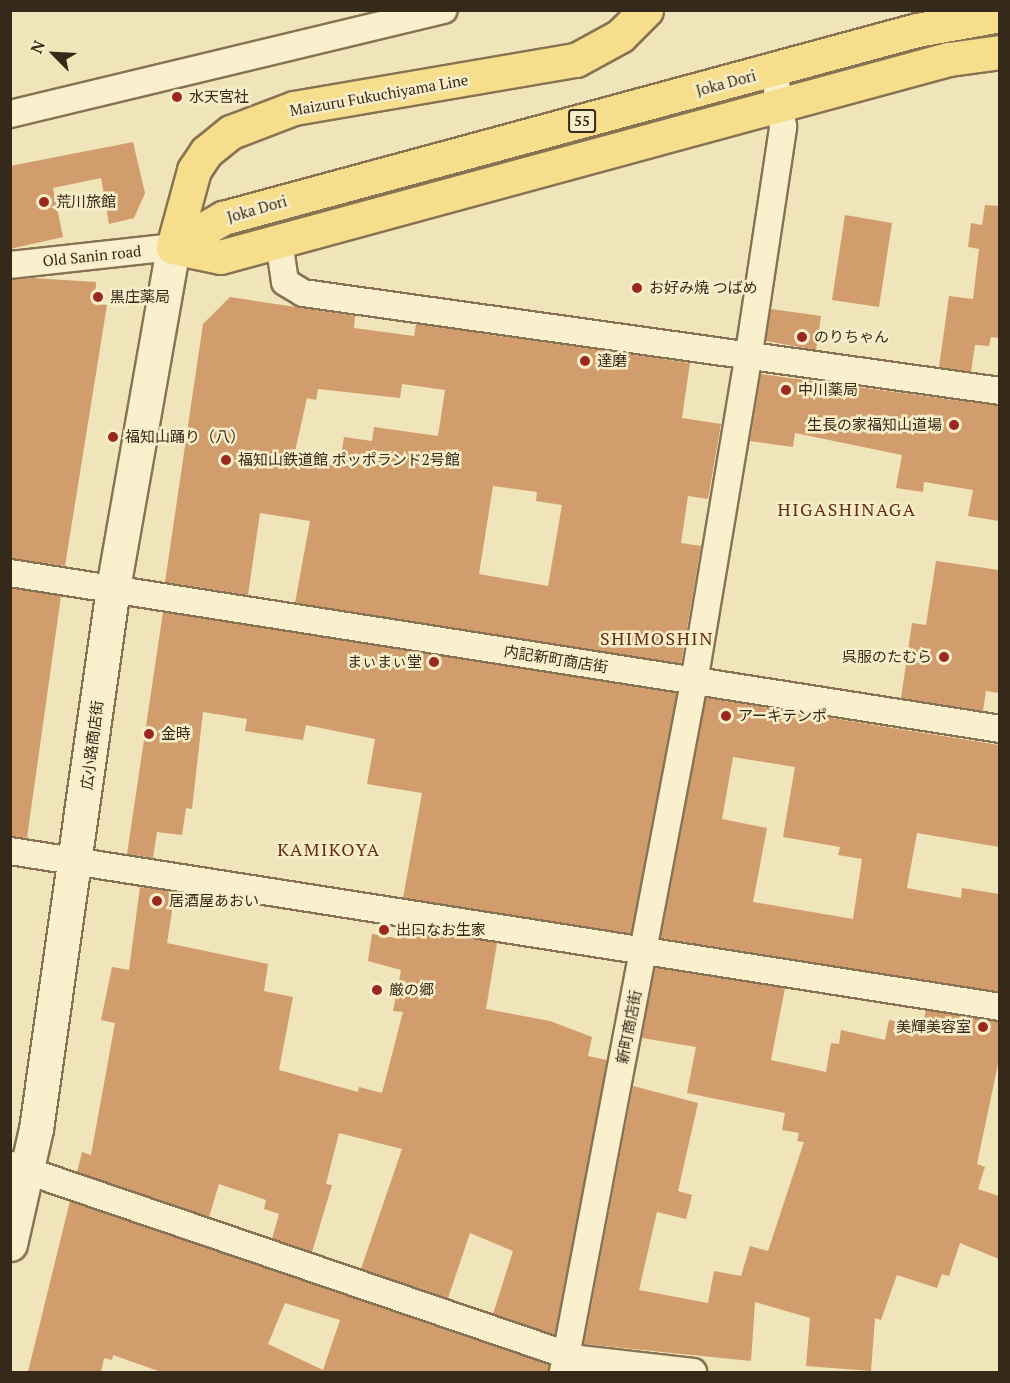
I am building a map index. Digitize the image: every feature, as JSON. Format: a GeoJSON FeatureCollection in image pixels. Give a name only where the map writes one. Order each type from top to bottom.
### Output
{"type":"FeatureCollection","features":[{"type":"Feature","properties":{"kind":"main road","name":"Maizuru Fukuchiyama Line"},"geometry":{"type":"LineString","coordinates":[[173,247],[194,170],[206,152],[231,132],[294,108],[576,60],[620,36],[646,10]]}},
{"type":"Feature","properties":{"kind":"main road","name":"Joka Dori"},"geometry":{"type":"LineString","coordinates":[[173,247],[224,218],[917,30],[999,15]]}},
{"type":"Feature","properties":{"kind":"main road","name":"55"},"geometry":{"type":"LineString","coordinates":[[173,247],[219,257],[950,59],[999,52]]}},
{"type":"Feature","properties":{"kind":"street"},"geometry":{"type":"LineString","coordinates":[[10,114],[444,10]]}},
{"type":"Feature","properties":{"kind":"street","name":"新町商店街"},"geometry":{"type":"LineString","coordinates":[[565,1363],[694,682],[749,353],[783,128],[774,70]]}},
{"type":"Feature","properties":{"kind":"street"},"geometry":{"type":"LineString","coordinates":[[279,240],[285,282],[303,293],[749,353],[999,391]]}},
{"type":"Feature","properties":{"kind":"street","name":"Old Sanin road"},"geometry":{"type":"LineString","coordinates":[[10,265],[173,247]]}},
{"type":"Feature","properties":{"kind":"street","name":"広小路商店街"},"geometry":{"type":"LineString","coordinates":[[10,1244],[19,1168],[77,861],[113,588],[173,247]]}},
{"type":"Feature","properties":{"kind":"street","name":"内記新町商店街"},"geometry":{"type":"LineString","coordinates":[[10,573],[999,729]]}},
{"type":"Feature","properties":{"kind":"street"},"geometry":{"type":"LineString","coordinates":[[10,851],[999,1006]]}},
{"type":"Feature","properties":{"kind":"street"},"geometry":{"type":"LineString","coordinates":[[19,1168],[565,1363],[693,1372]]}},
{"type":"Feature","properties":{"kind":"building"},"geometry":{"type":"Polygon","coordinates":[[[133,142],[145,193],[134,218],[109,224],[101,178],[53,188],[63,237],[10,249],[10,166],[133,142]]]}},
{"type":"Feature","properties":{"kind":"building"},"geometry":{"type":"Polygon","coordinates":[[[985,205],[999,206],[999,338],[991,337],[989,346],[975,345],[971,372],[939,367],[949,296],[973,299],[979,249],[968,247],[971,223],[982,225],[985,205]]]}},
{"type":"Feature","properties":{"kind":"building"},"geometry":{"type":"Polygon","coordinates":[[[845,215],[892,223],[879,307],[832,300],[845,215]]]}},
{"type":"Feature","properties":{"kind":"building"},"geometry":{"type":"Polygon","coordinates":[[[32,278],[96,282],[95,304],[107,305],[65,566],[10,558],[10,280],[32,278]]]}},
{"type":"Feature","properties":{"kind":"building"},"geometry":{"type":"Polygon","coordinates":[[[230,297],[355,316],[354,328],[414,336],[416,324],[690,363],[682,418],[721,424],[708,499],[688,496],[681,543],[701,546],[681,664],[295,603],[310,521],[260,513],[248,595],[165,582],[203,324],[230,297]],[[402,384],[400,398],[318,389],[316,400],[307,398],[294,456],[340,463],[344,437],[372,441],[374,427],[438,436],[445,390],[402,384]],[[493,486],[479,574],[548,586],[562,505],[536,501],[537,492],[493,486]]]}},
{"type":"Feature","properties":{"kind":"building"},"geometry":{"type":"Polygon","coordinates":[[[771,309],[821,316],[816,350],[766,341],[771,309]]]}},
{"type":"Feature","properties":{"kind":"building"},"geometry":{"type":"Polygon","coordinates":[[[761,374],[999,406],[999,521],[968,516],[973,490],[924,482],[923,492],[896,488],[902,455],[795,433],[793,447],[750,441],[761,374]]]}},
{"type":"Feature","properties":{"kind":"building"},"geometry":{"type":"Polygon","coordinates":[[[936,561],[999,570],[999,693],[986,691],[983,711],[901,698],[912,623],[926,625],[936,561]]]}},
{"type":"Feature","properties":{"kind":"building"},"geometry":{"type":"Polygon","coordinates":[[[10,588],[61,596],[27,838],[10,836],[10,588]]]}},
{"type":"Feature","properties":{"kind":"building"},"geometry":{"type":"Polygon","coordinates":[[[163,612],[677,693],[631,934],[403,898],[422,793],[367,784],[375,739],[306,725],[303,740],[245,731],[247,719],[203,712],[192,809],[186,808],[182,835],[157,832],[153,858],[127,854],[163,612]]]}},
{"type":"Feature","properties":{"kind":"building"},"geometry":{"type":"Polygon","coordinates":[[[706,698],[999,745],[999,847],[917,833],[907,888],[961,898],[962,888],[999,894],[999,992],[661,938],[706,698]],[[733,757],[722,819],[767,828],[753,902],[853,919],[862,859],[838,855],[840,847],[783,837],[795,767],[733,757]]]}},
{"type":"Feature","properties":{"kind":"building"},"geometry":{"type":"Polygon","coordinates":[[[140,887],[175,892],[167,943],[268,964],[264,991],[293,997],[279,1070],[358,1092],[359,1087],[382,1093],[403,1012],[393,1011],[401,970],[368,961],[372,934],[396,938],[398,927],[497,943],[486,1009],[550,1021],[592,1037],[588,1056],[607,1060],[555,1335],[493,1314],[513,1251],[470,1233],[448,1298],[361,1269],[402,1149],[339,1133],[326,1184],[332,1185],[312,1252],[272,1239],[279,1214],[264,1209],[266,1200],[219,1184],[209,1217],[77,1172],[82,1152],[91,1155],[115,1023],[101,1020],[112,967],[129,970],[140,887]]]}},
{"type":"Feature","properties":{"kind":"building"},"geometry":{"type":"Polygon","coordinates":[[[655,968],[785,988],[771,1060],[826,1072],[831,1043],[839,1044],[841,1030],[885,1040],[889,1020],[922,1027],[926,1010],[999,1022],[999,1059],[977,1164],[985,1167],[978,1189],[999,1196],[999,1259],[960,1243],[949,1276],[942,1274],[937,1288],[897,1275],[881,1320],[875,1318],[871,1371],[806,1366],[810,1318],[755,1302],[751,1361],[584,1344],[633,1086],[698,1103],[678,1191],[692,1195],[686,1219],[657,1212],[639,1290],[708,1303],[714,1271],[741,1276],[750,1246],[768,1251],[804,1142],[797,1141],[799,1133],[782,1130],[785,1113],[687,1093],[696,1047],[642,1038],[655,968]]]}},
{"type":"Feature","properties":{"kind":"building"},"geometry":{"type":"Polygon","coordinates":[[[70,1201],[549,1365],[548,1372],[161,1372],[113,1355],[112,1360],[104,1358],[101,1372],[28,1372],[70,1201]],[[285,1303],[268,1344],[323,1370],[340,1320],[285,1303]]]}},
{"type":"Feature","properties":{"kind":"place","name":"水天宮社"},"geometry":{"type":"Point","coordinates":[177,97]}},
{"type":"Feature","properties":{"kind":"place","name":"荒川旅館"},"geometry":{"type":"Point","coordinates":[44,202]}},
{"type":"Feature","properties":{"kind":"place","name":"お好み焼 つばめ"},"geometry":{"type":"Point","coordinates":[637,288]}},
{"type":"Feature","properties":{"kind":"place","name":"黒庄薬局"},"geometry":{"type":"Point","coordinates":[98,297]}},
{"type":"Feature","properties":{"kind":"place","name":"のりちゃん"},"geometry":{"type":"Point","coordinates":[802,337]}},
{"type":"Feature","properties":{"kind":"place","name":"達磨"},"geometry":{"type":"Point","coordinates":[585,361]}},
{"type":"Feature","properties":{"kind":"place","name":"中川薬局"},"geometry":{"type":"Point","coordinates":[786,390]}},
{"type":"Feature","properties":{"kind":"place","name":"生長の家福知山道場"},"geometry":{"type":"Point","coordinates":[954,425]}},
{"type":"Feature","properties":{"kind":"place","name":"福知山踊り（八）"},"geometry":{"type":"Point","coordinates":[113,437]}},
{"type":"Feature","properties":{"kind":"place","name":"福知山鉄道館 ポッポランド2号館"},"geometry":{"type":"Point","coordinates":[226,460]}},
{"type":"Feature","properties":{"kind":"place","name":"呉服のたむら"},"geometry":{"type":"Point","coordinates":[944,657]}},
{"type":"Feature","properties":{"kind":"place","name":"まぃまぃ堂"},"geometry":{"type":"Point","coordinates":[434,662]}},
{"type":"Feature","properties":{"kind":"place","name":"アーキテンポ"},"geometry":{"type":"Point","coordinates":[726,716]}},
{"type":"Feature","properties":{"kind":"place","name":"金時"},"geometry":{"type":"Point","coordinates":[149,734]}},
{"type":"Feature","properties":{"kind":"place","name":"居酒屋あおい"},"geometry":{"type":"Point","coordinates":[157,901]}},
{"type":"Feature","properties":{"kind":"place","name":"出口なお生家"},"geometry":{"type":"Point","coordinates":[384,930]}},
{"type":"Feature","properties":{"kind":"place","name":"厳の郷"},"geometry":{"type":"Point","coordinates":[377,990]}},
{"type":"Feature","properties":{"kind":"place","name":"美輝美容室"},"geometry":{"type":"Point","coordinates":[983,1027]}},
{"type":"Feature","properties":{"kind":"district","name":"HIGASHINAGA"},"geometry":{"type":"Point","coordinates":[847,509]}},
{"type":"Feature","properties":{"kind":"district","name":"SHIMOSHIN"},"geometry":{"type":"Point","coordinates":[657,638]}},
{"type":"Feature","properties":{"kind":"district","name":"KAMIKOYA"},"geometry":{"type":"Point","coordinates":[329,849]}}]}
